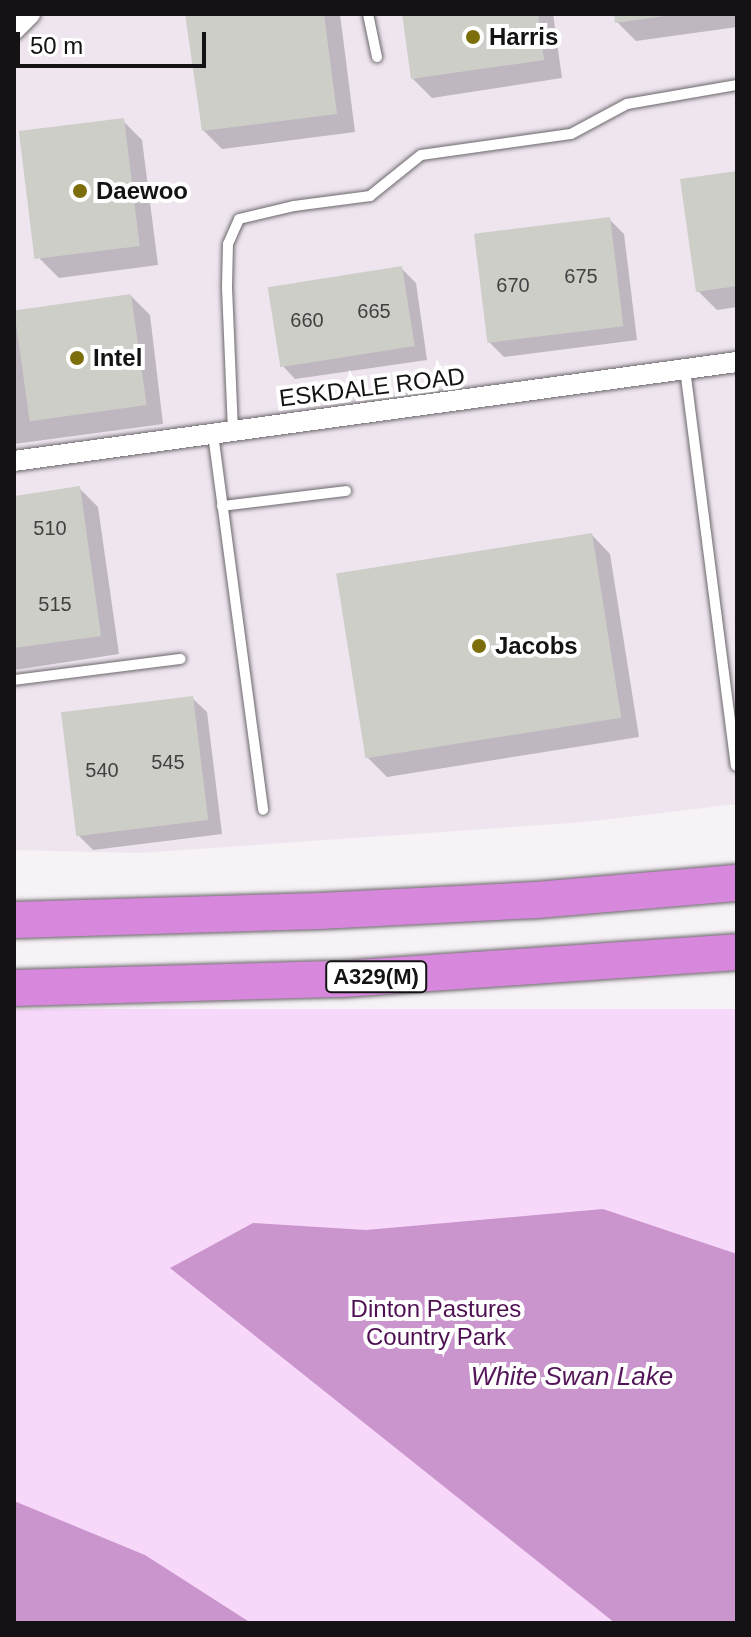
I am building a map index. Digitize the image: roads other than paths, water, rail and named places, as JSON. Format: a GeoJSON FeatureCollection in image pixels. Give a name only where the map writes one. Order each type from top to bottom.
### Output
{"type":"FeatureCollection","features":[{"type":"Feature","properties":{"kind":"highway"},"geometry":{"type":"LineString","coordinates":[[14,920],[319,911],[552,899],[737,883]]}},
{"type":"Feature","properties":{"kind":"highway","name":"A329(M)"},"geometry":{"type":"LineString","coordinates":[[14,988],[342,979],[737,952]]}},
{"type":"Feature","properties":{"kind":"street"},"geometry":{"type":"LineString","coordinates":[[14,30],[30,14]]}},
{"type":"Feature","properties":{"kind":"street","name":"ESKDALE ROAD"},"geometry":{"type":"LineString","coordinates":[[14,461],[737,362]]}},
{"type":"Feature","properties":{"kind":"lane"},"geometry":{"type":"LineString","coordinates":[[368,14],[377,57]]}},
{"type":"Feature","properties":{"kind":"lane"},"geometry":{"type":"LineString","coordinates":[[263,810],[222,506],[228,244],[239,219],[294,206],[370,196],[421,155],[571,134],[600,122],[627,104],[737,85]]}},
{"type":"Feature","properties":{"kind":"lane"},"geometry":{"type":"LineString","coordinates":[[685,369],[736,766]]}},
{"type":"Feature","properties":{"kind":"lane"},"geometry":{"type":"LineString","coordinates":[[222,506],[346,491]]}},
{"type":"Feature","properties":{"kind":"lane"},"geometry":{"type":"LineString","coordinates":[[14,680],[181,659]]}},
{"type":"Feature","properties":{"kind":"water","name":"White Swan Lake"},"geometry":{"type":"Polygon","coordinates":[[[603,1209],[737,1254],[737,1623],[615,1623],[170,1268],[253,1223],[366,1230],[603,1209]]]}},
{"type":"Feature","properties":{"kind":"water"},"geometry":{"type":"Polygon","coordinates":[[[14,1501],[145,1555],[251,1623],[14,1623],[14,1501]]]}},
{"type":"Feature","properties":{"kind":"place","name":"Harris"},"geometry":{"type":"Point","coordinates":[473,37]}},
{"type":"Feature","properties":{"kind":"place","name":"Daewoo"},"geometry":{"type":"Point","coordinates":[80,191]}},
{"type":"Feature","properties":{"kind":"place","name":"Intel"},"geometry":{"type":"Point","coordinates":[77,358]}},
{"type":"Feature","properties":{"kind":"place","name":"Jacobs"},"geometry":{"type":"Point","coordinates":[479,646]}},
{"type":"Feature","properties":{"kind":"park label","name":"Dinton Pastures Country Park"},"geometry":{"type":"Point","coordinates":[436,1323]}}]}
